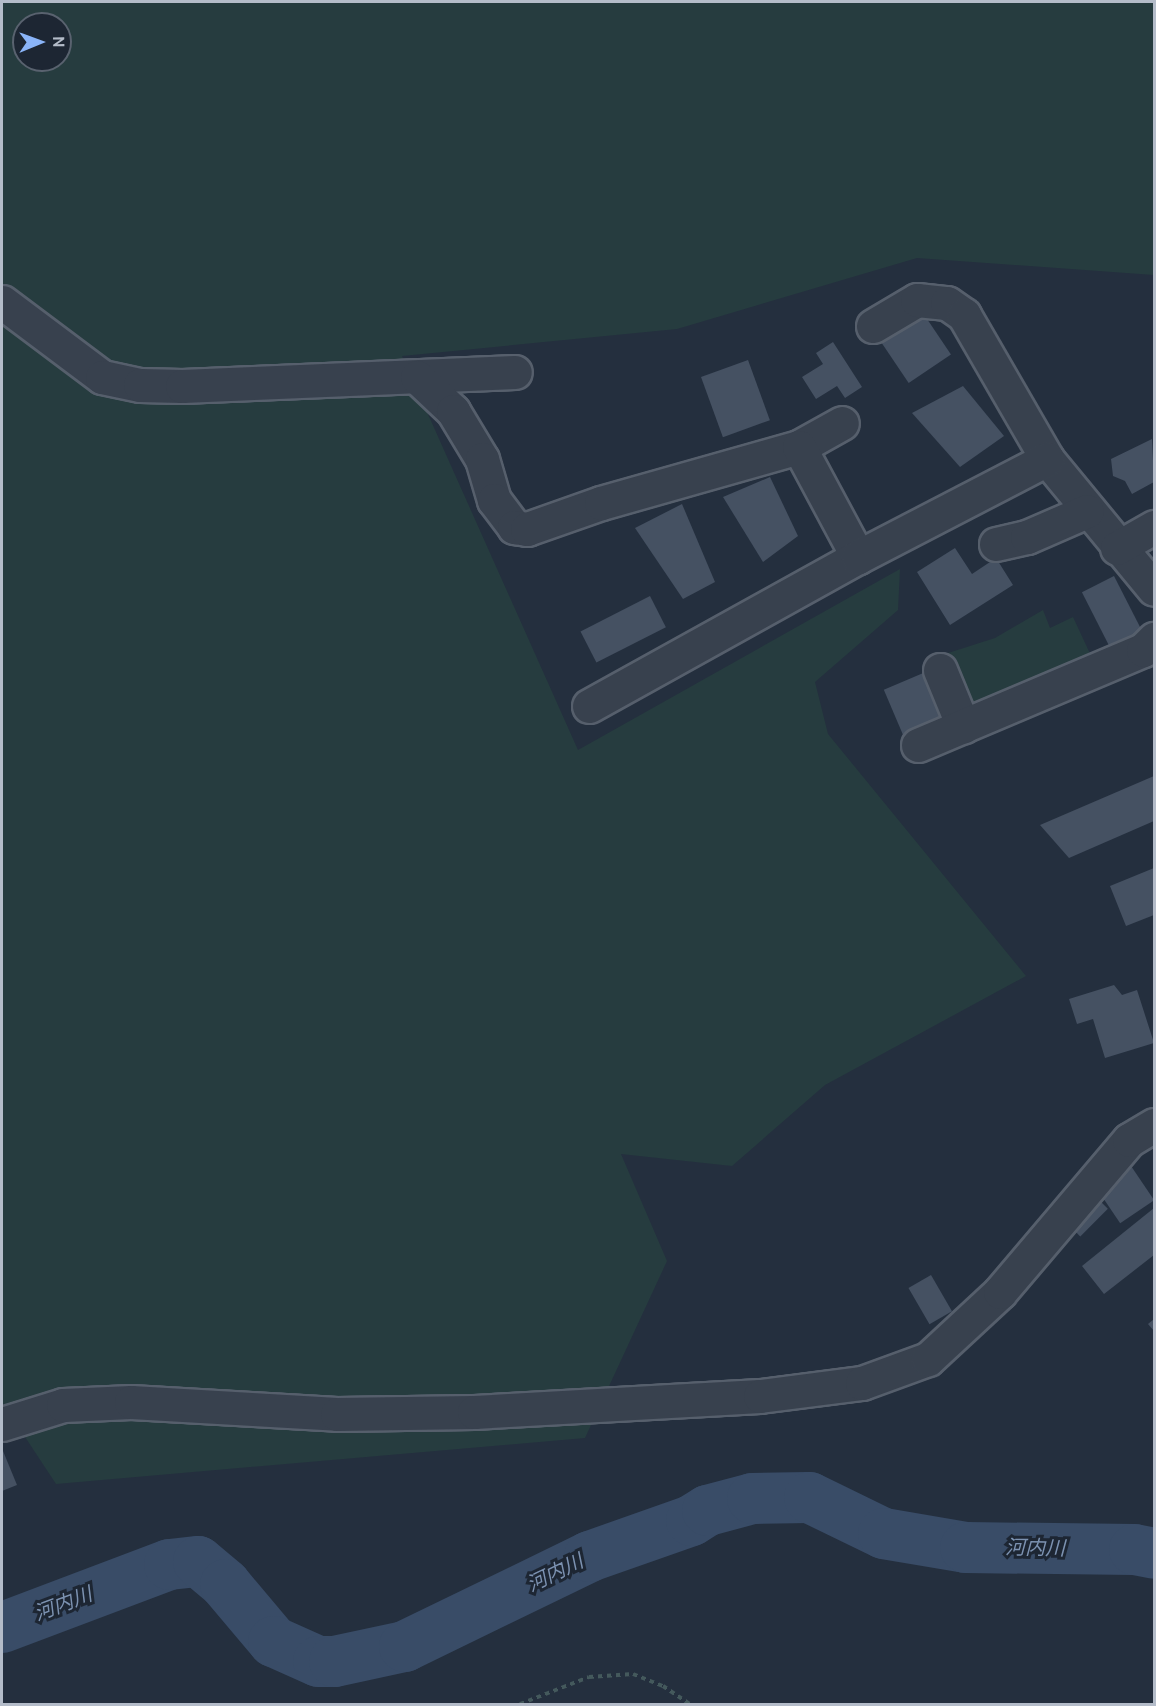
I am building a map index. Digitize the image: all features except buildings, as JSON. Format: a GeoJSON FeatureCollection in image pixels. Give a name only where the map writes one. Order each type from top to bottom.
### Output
{"type":"FeatureCollection","features":[{"type":"Feature","properties":{"kind":"street"},"geometry":{"type":"LineString","coordinates":[[873,326],[917,300],[947,303],[964,315],[1047,459],[1117,548],[1155,589]]}},
{"type":"Feature","properties":{"kind":"street"},"geometry":{"type":"LineString","coordinates":[[2,303],[102,376],[140,385],[516,372]]}},
{"type":"Feature","properties":{"kind":"street"},"geometry":{"type":"LineString","coordinates":[[417,377],[453,411],[482,459],[494,500],[514,527],[527,529],[601,502],[800,447],[842,423]]}},
{"type":"Feature","properties":{"kind":"street"},"geometry":{"type":"LineString","coordinates":[[800,447],[858,557]]}},
{"type":"Feature","properties":{"kind":"street"},"geometry":{"type":"LineString","coordinates":[[589,706],[858,557],[1047,459]]}},
{"type":"Feature","properties":{"kind":"street"},"geometry":{"type":"LineString","coordinates":[[996,544],[1027,537],[1088,511]]}},
{"type":"Feature","properties":{"kind":"street"},"geometry":{"type":"LineString","coordinates":[[1117,548],[1155,527]]}},
{"type":"Feature","properties":{"kind":"street"},"geometry":{"type":"LineString","coordinates":[[918,745],[1143,650],[1155,639]]}},
{"type":"Feature","properties":{"kind":"street"},"geometry":{"type":"LineString","coordinates":[[940,670],[963,726]]}},
{"type":"Feature","properties":{"kind":"street"},"geometry":{"type":"LineString","coordinates":[[2,1424],[63,1405],[131,1402],[337,1414],[462,1412],[760,1396],[862,1383],[928,1359],[1000,1292],[1129,1140],[1155,1125]]}},
{"type":"Feature","properties":{"kind":"path"},"geometry":{"type":"LineString","coordinates":[[520,1704],[589,1677],[633,1674],[663,1686],[690,1704]]}},
{"type":"Feature","properties":{"kind":"green space"},"geometry":{"type":"Polygon","coordinates":[[[2,2],[1154,2],[1154,275],[917,258],[677,329],[402,356],[578,750],[900,569],[898,610],[815,682],[828,734],[1026,976],[825,1085],[732,1166],[621,1154],[667,1261],[585,1438],[56,1484],[2,1402],[2,2]]]}},
{"type":"Feature","properties":{"kind":"green space"},"geometry":{"type":"Polygon","coordinates":[[[1043,610],[1050,628],[1073,617],[1093,660],[968,710],[945,654],[995,638],[1043,610]]]}},
{"type":"Feature","properties":{"kind":"waterway","name":"河内川"},"geometry":{"type":"LineString","coordinates":[[2,1627],[169,1564],[198,1561],[225,1584],[273,1641],[318,1661],[334,1661],[404,1646],[589,1556],[691,1520],[707,1510],[752,1498],[809,1497],[883,1533],[965,1547],[1134,1549],[1154,1553]]}}]}
